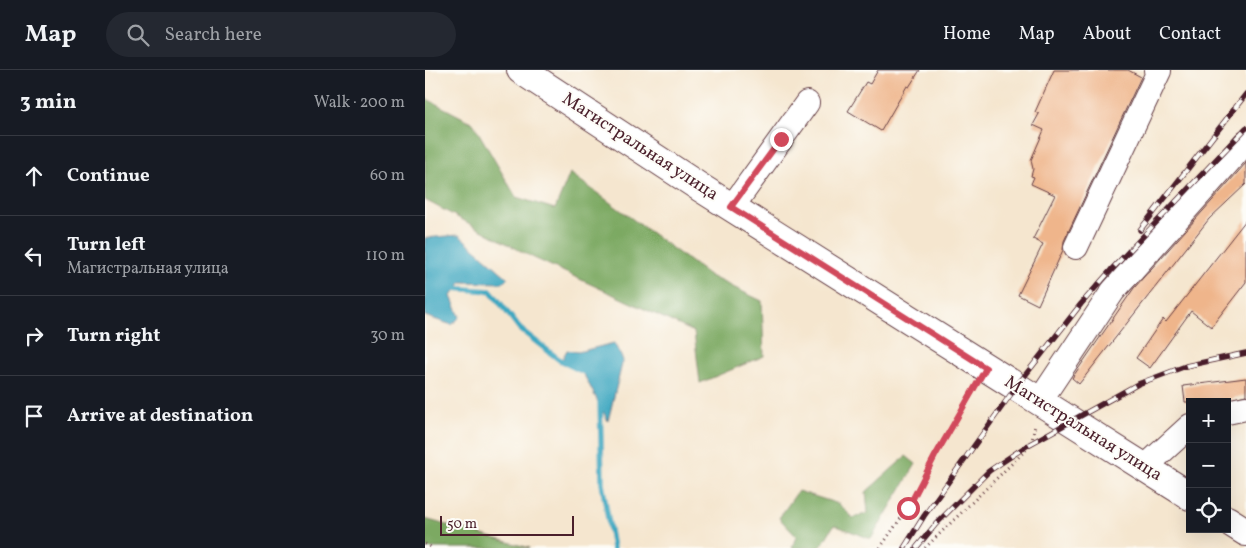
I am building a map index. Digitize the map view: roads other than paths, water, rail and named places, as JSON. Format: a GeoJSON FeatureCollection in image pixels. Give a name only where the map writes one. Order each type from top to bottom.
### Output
{"type":"FeatureCollection","features":[{"type":"Feature","properties":{"kind":"main road","name":"Магистральная улица"},"geometry":{"type":"LineString","coordinates":[[521,70],[731,207],[1186,493]]}},
{"type":"Feature","properties":{"kind":"main road"},"geometry":{"type":"LineString","coordinates":[[1231,523],[1246,532]]}},
{"type":"Feature","properties":{"kind":"lane"},"geometry":{"type":"LineString","coordinates":[[1076,247],[1159,71],[1156,70]]}},
{"type":"Feature","properties":{"kind":"lane"},"geometry":{"type":"LineString","coordinates":[[731,207],[807,103]]}},
{"type":"Feature","properties":{"kind":"lane"},"geometry":{"type":"LineString","coordinates":[[1039,402],[1113,291],[1246,142]]}},
{"type":"Feature","properties":{"kind":"lane"},"geometry":{"type":"LineString","coordinates":[[1231,411],[1246,408]]}},
{"type":"Feature","properties":{"kind":"lane"},"geometry":{"type":"LineString","coordinates":[[1145,467],[1186,430]]}},
{"type":"Feature","properties":{"kind":"water"},"geometry":{"type":"Polygon","coordinates":[[[459,235],[508,278],[503,283],[462,282],[451,296],[460,317],[452,325],[425,316],[425,238],[459,235]]]}},
{"type":"Feature","properties":{"kind":"water"},"geometry":{"type":"Polygon","coordinates":[[[614,343],[623,360],[608,421],[582,371],[561,361],[567,350],[578,352],[614,343]]]}},
{"type":"Feature","properties":{"kind":"waterway"},"geometry":{"type":"LineString","coordinates":[[451,288],[491,291],[520,329],[561,361],[584,372]]}},
{"type":"Feature","properties":{"kind":"waterway"},"geometry":{"type":"LineString","coordinates":[[600,399],[602,483],[613,548]]}},
{"type":"Feature","properties":{"kind":"railway"},"geometry":{"type":"LineString","coordinates":[[1140,230],[1246,94]]}},
{"type":"Feature","properties":{"kind":"railway"},"geometry":{"type":"LineString","coordinates":[[904,548],[924,516],[1016,387],[1081,304],[1246,128]]}},
{"type":"Feature","properties":{"kind":"railway"},"geometry":{"type":"LineString","coordinates":[[916,548],[936,524],[989,471],[1028,445],[1138,384],[1186,366],[1246,353]]}}]}
